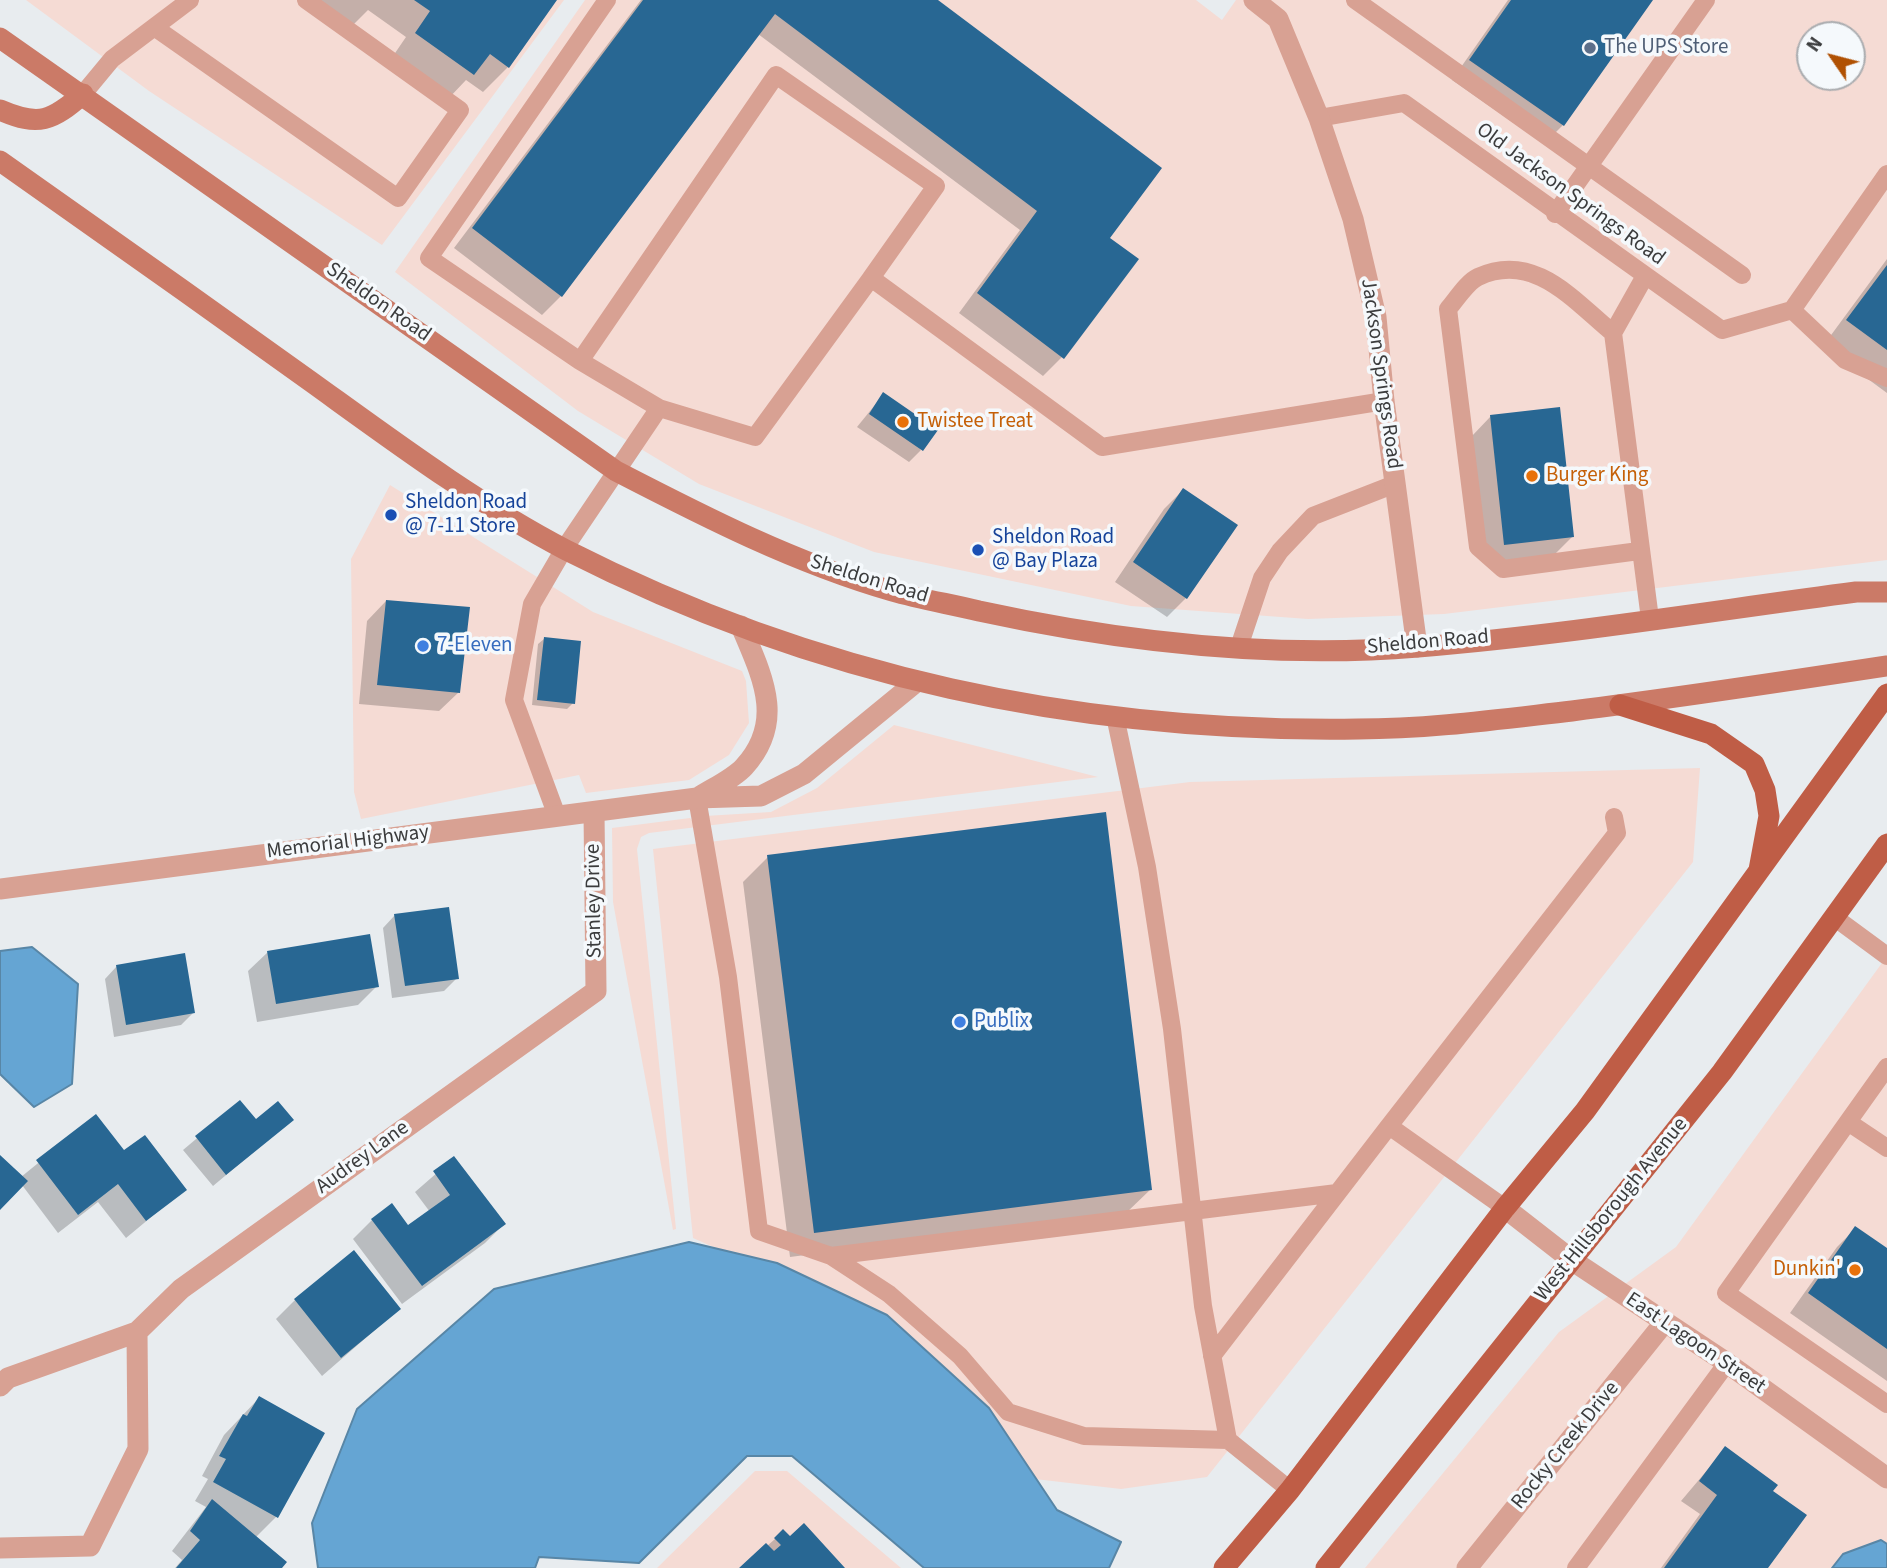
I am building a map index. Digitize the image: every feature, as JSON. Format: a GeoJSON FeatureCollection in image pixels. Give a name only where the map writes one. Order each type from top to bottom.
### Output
{"type":"FeatureCollection","features":[{"type":"Feature","properties":{"kind":"main road","name":"Sheldon Road"},"geometry":{"type":"LineString","coordinates":[[0,38],[616,471],[714,522],[808,561],[892,591],[1029,622],[1180,644],[1306,650],[1417,647],[1856,592],[1887,592]]}},
{"type":"Feature","properties":{"kind":"main road"},"geometry":{"type":"LineString","coordinates":[[0,110],[16,117],[39,121],[58,116],[83,94]]}},
{"type":"Feature","properties":{"kind":"main road"},"geometry":{"type":"LineString","coordinates":[[0,162],[367,422],[499,511],[564,549],[655,592],[741,626],[825,657],[915,683],[1021,705],[1186,724],[1358,729],[1474,723],[1620,705],[1887,666]]}},
{"type":"Feature","properties":{"kind":"main road"},"geometry":{"type":"LineString","coordinates":[[1224,1568],[1290,1490],[1505,1208],[1585,1111],[1758,876],[1887,694]]}},
{"type":"Feature","properties":{"kind":"main road"},"geometry":{"type":"LineString","coordinates":[[1620,705],[1711,734],[1754,764],[1765,790],[1769,816],[1758,876]]}},
{"type":"Feature","properties":{"kind":"main road","name":"West Hillsborough Avenue"},"geometry":{"type":"LineString","coordinates":[[1326,1568],[1722,1072],[1887,844]]}},
{"type":"Feature","properties":{"kind":"street","name":"Jackson Springs Road"},"geometry":{"type":"LineString","coordinates":[[1254,0],[1278,19],[1319,118],[1353,219],[1376,317],[1384,401],[1417,647]]}},
{"type":"Feature","properties":{"kind":"street","name":"Memorial Highway"},"geometry":{"type":"LineString","coordinates":[[697,798],[744,768],[768,729],[764,681],[741,626]]}},
{"type":"Feature","properties":{"kind":"street","name":"Memorial Highway"},"geometry":{"type":"LineString","coordinates":[[0,889],[697,798],[761,796],[804,774],[915,683]]}},
{"type":"Feature","properties":{"kind":"street","name":"Stanley Drive"},"geometry":{"type":"LineString","coordinates":[[594,811],[596,991]]}},
{"type":"Feature","properties":{"kind":"street","name":"Audrey Lane"},"geometry":{"type":"LineString","coordinates":[[0,1386],[8,1378],[137,1332],[181,1289],[596,991]]}},
{"type":"Feature","properties":{"kind":"street","name":"East Lagoon Street"},"geometry":{"type":"LineString","coordinates":[[1505,1208],[1573,1261],[1727,1363],[1887,1478]]}},
{"type":"Feature","properties":{"kind":"street","name":"Rocky Creek Drive"},"geometry":{"type":"LineString","coordinates":[[1467,1568],[1664,1323]]}},
{"type":"Feature","properties":{"kind":"street"},"geometry":{"type":"LineString","coordinates":[[0,1548],[90,1546],[138,1449],[137,1332]]}},
{"type":"Feature","properties":{"kind":"lane"},"geometry":{"type":"LineString","coordinates":[[83,94],[112,59],[190,0]]}},
{"type":"Feature","properties":{"kind":"lane"},"geometry":{"type":"LineString","coordinates":[[154,27],[398,198],[460,110],[306,0]]}},
{"type":"Feature","properties":{"kind":"lane"},"geometry":{"type":"LineString","coordinates":[[580,361],[776,75],[936,186],[755,436],[659,408],[580,361],[429,258],[607,0]]}},
{"type":"Feature","properties":{"kind":"lane"},"geometry":{"type":"LineString","coordinates":[[1355,0],[1742,275]]}},
{"type":"Feature","properties":{"kind":"lane"},"geometry":{"type":"LineString","coordinates":[[1555,214],[1706,0]]}},
{"type":"Feature","properties":{"kind":"lane","name":"Old Jackson Springs Road"},"geometry":{"type":"LineString","coordinates":[[1319,118],[1404,103],[1555,214],[1722,330],[1791,310]]}},
{"type":"Feature","properties":{"kind":"lane"},"geometry":{"type":"LineString","coordinates":[[1887,174],[1791,310],[1845,360],[1887,378]]}},
{"type":"Feature","properties":{"kind":"lane"},"geometry":{"type":"LineString","coordinates":[[1614,333],[1543,276],[1522,268],[1476,277],[1448,309],[1478,547],[1503,569],[1639,551]]}},
{"type":"Feature","properties":{"kind":"lane"},"geometry":{"type":"LineString","coordinates":[[1645,276],[1614,333],[1639,551],[1650,619]]}},
{"type":"Feature","properties":{"kind":"lane"},"geometry":{"type":"LineString","coordinates":[[871,278],[1102,447],[1384,401]]}},
{"type":"Feature","properties":{"kind":"lane"},"geometry":{"type":"LineString","coordinates":[[557,816],[514,700],[532,604],[564,549],[659,408]]}},
{"type":"Feature","properties":{"kind":"lane"},"geometry":{"type":"LineString","coordinates":[[1239,647],[1262,578],[1280,551],[1313,516],[1395,484]]}},
{"type":"Feature","properties":{"kind":"lane"},"geometry":{"type":"LineString","coordinates":[[1115,716],[1147,867],[1172,1029],[1203,1306],[1228,1440]]}},
{"type":"Feature","properties":{"kind":"lane"},"geometry":{"type":"LineString","coordinates":[[697,798],[728,977],[759,1231],[831,1256],[889,1294],[960,1356],[1008,1412],[1084,1436],[1228,1440],[1290,1490]]}},
{"type":"Feature","properties":{"kind":"lane"},"geometry":{"type":"LineString","coordinates":[[1212,1356],[1617,833],[1615,817]]}},
{"type":"Feature","properties":{"kind":"lane"},"geometry":{"type":"LineString","coordinates":[[1834,917],[1887,956]]}},
{"type":"Feature","properties":{"kind":"lane"},"geometry":{"type":"LineString","coordinates":[[1887,1068],[1726,1293],[1887,1404]]}},
{"type":"Feature","properties":{"kind":"lane"},"geometry":{"type":"LineString","coordinates":[[1848,1122],[1887,1148]]}},
{"type":"Feature","properties":{"kind":"lane"},"geometry":{"type":"LineString","coordinates":[[1389,1126],[1505,1208]]}},
{"type":"Feature","properties":{"kind":"lane"},"geometry":{"type":"LineString","coordinates":[[831,1256],[1192,1209],[1337,1194]]}},
{"type":"Feature","properties":{"kind":"lane"},"geometry":{"type":"LineString","coordinates":[[1577,1568],[1727,1363]]}},
{"type":"Feature","properties":{"kind":"shaded area"},"geometry":{"type":"Polygon","coordinates":[[[26,0],[564,0],[382,245],[149,91],[26,0]]]}},
{"type":"Feature","properties":{"kind":"shaded area"},"geometry":{"type":"Polygon","coordinates":[[[585,0],[1196,0],[1222,20],[1236,0],[1887,0],[1887,560],[1444,614],[1308,619],[1131,606],[874,552],[699,484],[578,411],[395,272],[585,0]]]}},
{"type":"Feature","properties":{"kind":"shaded area"},"geometry":{"type":"Polygon","coordinates":[[[390,485],[593,612],[742,671],[746,681],[749,723],[729,755],[689,780],[586,793],[579,775],[361,819],[354,792],[351,559],[390,485]]]}},
{"type":"Feature","properties":{"kind":"shaded area"},"geometry":{"type":"Polygon","coordinates":[[[894,725],[1098,777],[649,833],[641,837],[637,849],[676,1229],[673,1230],[613,902],[612,828],[690,818],[694,823],[705,816],[771,812],[817,788],[894,725]]]}},
{"type":"Feature","properties":{"kind":"shaded area"},"geometry":{"type":"Polygon","coordinates":[[[1700,768],[1693,862],[1207,1477],[1121,1489],[1035,1479],[883,1322],[693,1238],[653,849],[1190,782],[1700,768]]]}},
{"type":"Feature","properties":{"kind":"shaded area"},"geometry":{"type":"Polygon","coordinates":[[[1887,956],[1887,1544],[1881,1541],[1843,1554],[1832,1568],[1365,1568],[1559,1332],[1676,1247],[1887,956]]]}},
{"type":"Feature","properties":{"kind":"shaded area"},"geometry":{"type":"Polygon","coordinates":[[[755,1471],[787,1471],[901,1568],[657,1568],[755,1471]]]}},
{"type":"Feature","properties":{"kind":"water"},"geometry":{"type":"Polygon","coordinates":[[[32,947],[78,984],[72,1084],[34,1107],[0,1074],[0,951],[32,947]]]}},
{"type":"Feature","properties":{"kind":"water"},"geometry":{"type":"Polygon","coordinates":[[[689,1242],[777,1263],[887,1315],[989,1408],[1057,1510],[1121,1542],[1109,1568],[924,1568],[792,1456],[747,1456],[639,1563],[539,1557],[535,1568],[318,1568],[312,1523],[357,1409],[494,1289],[689,1242]]]}},
{"type":"Feature","properties":{"kind":"water"},"geometry":{"type":"Polygon","coordinates":[[[1881,1540],[1887,1544],[1887,1568],[1832,1568],[1843,1554],[1881,1540]]]}},
{"type":"Feature","properties":{"kind":"building"},"geometry":{"type":"Polygon","coordinates":[[[414,0],[557,0],[509,68],[490,54],[474,75],[415,33],[430,11],[414,0]]]}},
{"type":"Feature","properties":{"kind":"building"},"geometry":{"type":"Polygon","coordinates":[[[643,0],[938,0],[1162,168],[1110,238],[1139,259],[1064,359],[977,293],[1037,211],[775,14],[562,297],[472,228],[643,0]]]}},
{"type":"Feature","properties":{"kind":"building"},"geometry":{"type":"Polygon","coordinates":[[[1511,0],[1653,0],[1564,126],[1469,60],[1511,0]]]}},
{"type":"Feature","properties":{"kind":"building"},"geometry":{"type":"Polygon","coordinates":[[[1887,265],[1887,350],[1846,320],[1887,265]]]}},
{"type":"Feature","properties":{"kind":"building","name":"Twistee Treat"},"geometry":{"type":"Polygon","coordinates":[[[883,392],[938,430],[923,451],[869,414],[883,392]]]}},
{"type":"Feature","properties":{"kind":"building","name":"Burger King"},"geometry":{"type":"Polygon","coordinates":[[[1560,407],[1574,537],[1504,545],[1490,415],[1560,407]]]}},
{"type":"Feature","properties":{"kind":"building"},"geometry":{"type":"Polygon","coordinates":[[[1183,488],[1238,525],[1187,599],[1133,562],[1183,488]]]}},
{"type":"Feature","properties":{"kind":"building","name":"7-Eleven"},"geometry":{"type":"Polygon","coordinates":[[[386,600],[470,607],[460,693],[377,685],[386,600]]]}},
{"type":"Feature","properties":{"kind":"building","name":"7-Eleven"},"geometry":{"type":"Polygon","coordinates":[[[544,637],[581,641],[575,704],[537,700],[544,637]]]}},
{"type":"Feature","properties":{"kind":"building","name":"Publix"},"geometry":{"type":"Polygon","coordinates":[[[1106,812],[1152,1190],[814,1233],[767,855],[1106,812]]]}},
{"type":"Feature","properties":{"kind":"building"},"geometry":{"type":"Polygon","coordinates":[[[449,907],[459,979],[405,986],[394,914],[449,907]]]}},
{"type":"Feature","properties":{"kind":"building"},"geometry":{"type":"Polygon","coordinates":[[[370,934],[379,987],[276,1004],[267,951],[370,934]]]}},
{"type":"Feature","properties":{"kind":"building"},"geometry":{"type":"Polygon","coordinates":[[[185,953],[195,1013],[126,1025],[116,965],[185,953]]]}},
{"type":"Feature","properties":{"kind":"building"},"geometry":{"type":"Polygon","coordinates":[[[240,1100],[256,1119],[278,1101],[294,1120],[226,1175],[195,1136],[240,1100]]]}},
{"type":"Feature","properties":{"kind":"building"},"geometry":{"type":"Polygon","coordinates":[[[96,1114],[124,1150],[145,1135],[187,1190],[146,1221],[118,1184],[78,1215],[36,1160],[96,1114]]]}},
{"type":"Feature","properties":{"kind":"building"},"geometry":{"type":"Polygon","coordinates":[[[0,1155],[28,1181],[0,1210],[0,1155]]]}},
{"type":"Feature","properties":{"kind":"building"},"geometry":{"type":"Polygon","coordinates":[[[454,1156],[506,1224],[422,1286],[371,1219],[392,1203],[408,1225],[450,1195],[433,1171],[454,1156]]]}},
{"type":"Feature","properties":{"kind":"building","name":"Dunkin'"},"geometry":{"type":"Polygon","coordinates":[[[1855,1226],[1887,1248],[1887,1349],[1808,1293],[1855,1226]]]}},
{"type":"Feature","properties":{"kind":"building"},"geometry":{"type":"Polygon","coordinates":[[[354,1250],[401,1309],[341,1358],[294,1299],[354,1250]]]}},
{"type":"Feature","properties":{"kind":"building"},"geometry":{"type":"Polygon","coordinates":[[[259,1396],[325,1433],[278,1518],[213,1482],[226,1459],[219,1456],[243,1414],[247,1416],[259,1396]]]}},
{"type":"Feature","properties":{"kind":"building"},"geometry":{"type":"Polygon","coordinates":[[[1725,1446],[1778,1485],[1773,1491],[1807,1515],[1768,1568],[1664,1568],[1717,1495],[1699,1481],[1725,1446]]]}},
{"type":"Feature","properties":{"kind":"building"},"geometry":{"type":"Polygon","coordinates":[[[212,1499],[287,1562],[282,1568],[176,1568],[200,1540],[190,1531],[212,1499]]]}},
{"type":"Feature","properties":{"kind":"building"},"geometry":{"type":"Polygon","coordinates":[[[804,1523],[845,1568],[739,1568],[766,1543],[774,1551],[781,1545],[774,1538],[783,1529],[790,1536],[804,1523]]]}},
{"type":"Feature","properties":{"kind":"place","name":"The UPS Store"},"geometry":{"type":"Point","coordinates":[1590,48]}},
{"type":"Feature","properties":{"kind":"place","name":"Twistee Treat"},"geometry":{"type":"Point","coordinates":[903,422]}},
{"type":"Feature","properties":{"kind":"place","name":"Burger King"},"geometry":{"type":"Point","coordinates":[1532,476]}},
{"type":"Feature","properties":{"kind":"place","name":"Sheldon Road @ 7-11 Store"},"geometry":{"type":"Point","coordinates":[391,515]}},
{"type":"Feature","properties":{"kind":"place","name":"Sheldon Road @ Bay Plaza"},"geometry":{"type":"Point","coordinates":[978,550]}},
{"type":"Feature","properties":{"kind":"place","name":"7-Eleven"},"geometry":{"type":"Point","coordinates":[423,646]}},
{"type":"Feature","properties":{"kind":"place","name":"Publix"},"geometry":{"type":"Point","coordinates":[960,1022]}},
{"type":"Feature","properties":{"kind":"place","name":"Dunkin'"},"geometry":{"type":"Point","coordinates":[1855,1270]}}]}
